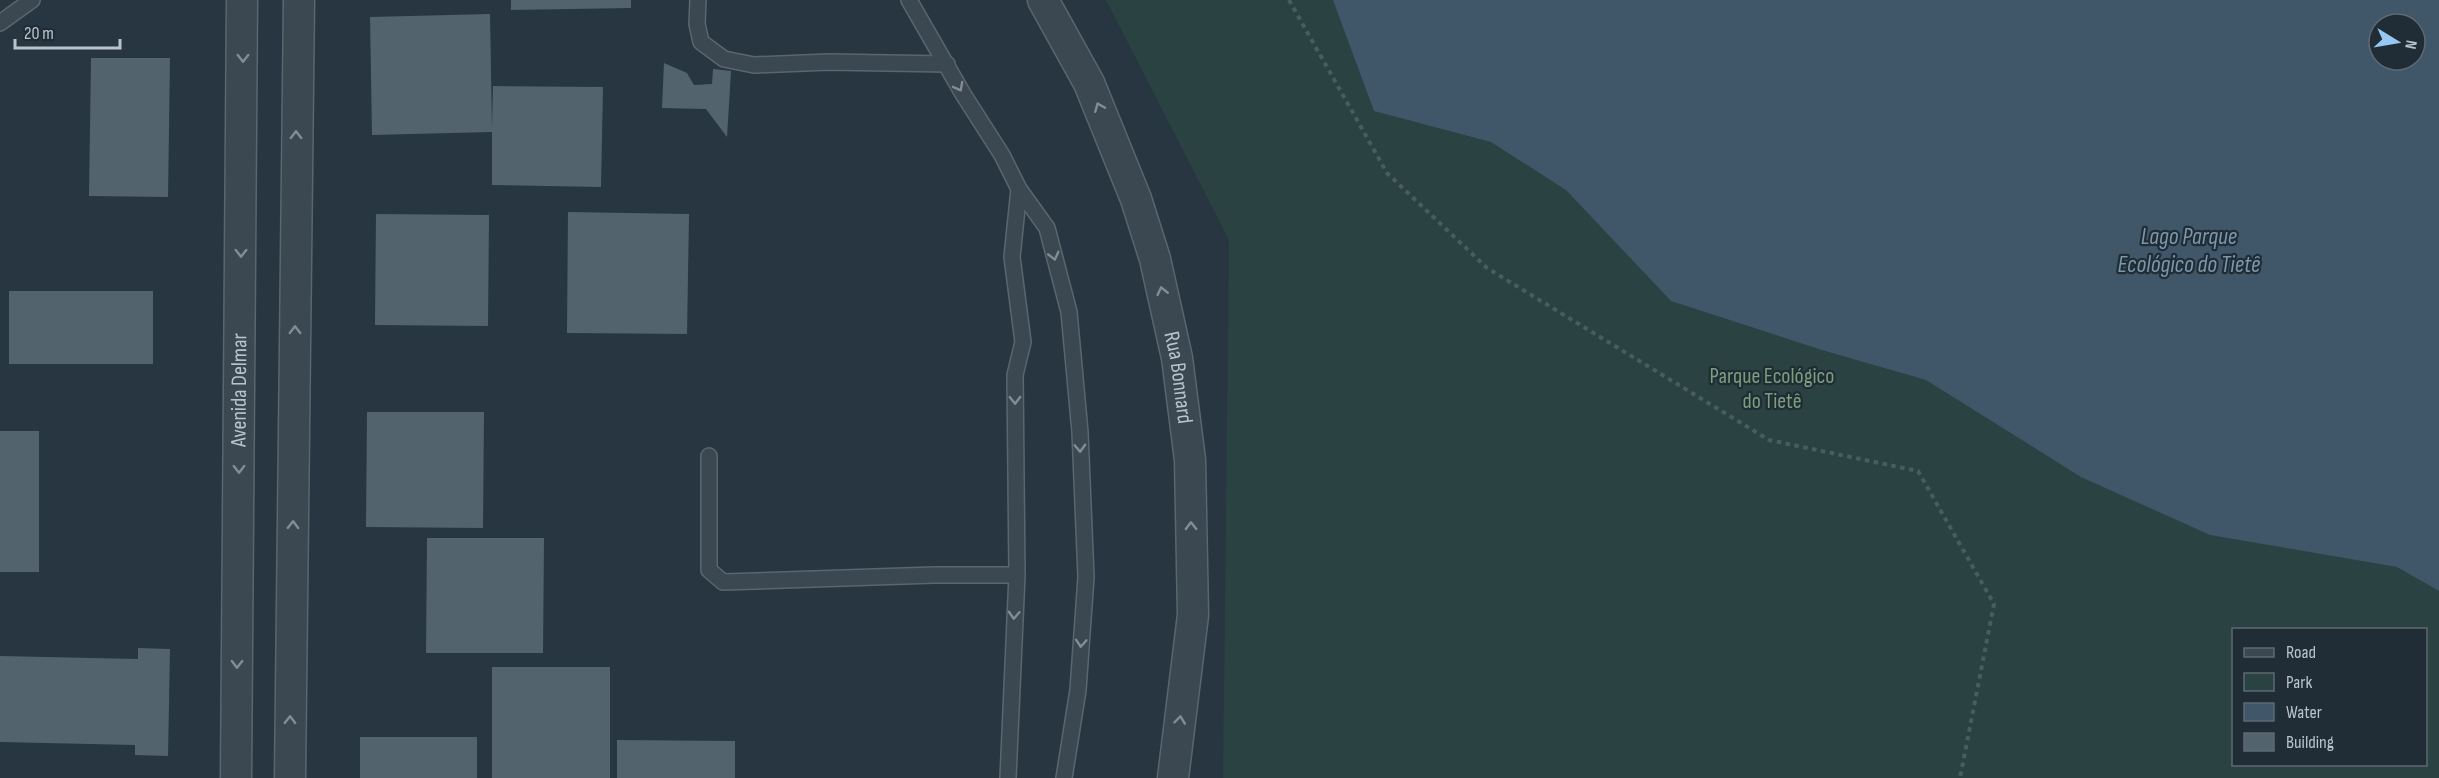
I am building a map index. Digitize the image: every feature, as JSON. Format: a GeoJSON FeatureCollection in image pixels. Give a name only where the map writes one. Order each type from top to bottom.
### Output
{"type":"FeatureCollection","features":[{"type":"Feature","properties":{"kind":"street","name":"Avenida Delmar"},"geometry":{"type":"LineString","coordinates":[[236,778],[242,0]]}},
{"type":"Feature","properties":{"kind":"street"},"geometry":{"type":"LineString","coordinates":[[290,778],[299,0]]}},
{"type":"Feature","properties":{"kind":"street","name":"Rua Bonnard"},"geometry":{"type":"LineString","coordinates":[[1043,0],[1089,83],[1136,199],[1155,259],[1177,358],[1190,460],[1193,615],[1173,778]]}},
{"type":"Feature","properties":{"kind":"lane"},"geometry":{"type":"LineString","coordinates":[[0,23],[32,0]]}},
{"type":"Feature","properties":{"kind":"lane"},"geometry":{"type":"LineString","coordinates":[[698,0],[697,24],[701,42],[724,59],[754,65],[829,62],[947,64]]}},
{"type":"Feature","properties":{"kind":"lane"},"geometry":{"type":"LineString","coordinates":[[909,0],[963,94],[1002,155],[1019,189],[1047,228],[1069,312],[1080,432],[1086,577],[1078,690],[1064,778]]}},
{"type":"Feature","properties":{"kind":"lane"},"geometry":{"type":"LineString","coordinates":[[1008,778],[1017,575],[1015,375],[1023,342],[1012,257],[1019,189]]}},
{"type":"Feature","properties":{"kind":"lane"},"geometry":{"type":"LineString","coordinates":[[709,456],[709,570],[723,582],[934,575],[1017,575]]}},
{"type":"Feature","properties":{"kind":"path"},"geometry":{"type":"LineString","coordinates":[[1289,0],[1387,173],[1487,268],[1769,440],[1918,471],[1994,604],[1960,778]]}},
{"type":"Feature","properties":{"kind":"green space","name":"Parque Ecológico do Tietê"},"geometry":{"type":"Polygon","coordinates":[[[1106,0],[2439,0],[2439,778],[1223,778],[1229,240],[1106,0]]]}},
{"type":"Feature","properties":{"kind":"water","name":"Lago Parque Ecológico do Tietê"},"geometry":{"type":"Polygon","coordinates":[[[1333,0],[2439,0],[2439,591],[2397,567],[2210,535],[2081,477],[1926,380],[1822,350],[1671,301],[1566,190],[1491,142],[1374,111],[1333,0]]]}},
{"type":"Feature","properties":{"kind":"building"},"geometry":{"type":"Polygon","coordinates":[[[511,0],[631,0],[631,8],[511,10],[511,0]]]}},
{"type":"Feature","properties":{"kind":"building"},"geometry":{"type":"Polygon","coordinates":[[[490,14],[492,129],[493,86],[603,87],[601,187],[492,185],[492,132],[372,135],[370,17],[490,14]]]}},
{"type":"Feature","properties":{"kind":"building"},"geometry":{"type":"Polygon","coordinates":[[[91,58],[170,58],[168,197],[89,196],[91,58]]]}},
{"type":"Feature","properties":{"kind":"building"},"geometry":{"type":"Polygon","coordinates":[[[664,63],[687,73],[694,85],[712,84],[713,69],[731,71],[727,137],[706,109],[662,108],[664,63]]]}},
{"type":"Feature","properties":{"kind":"building"},"geometry":{"type":"Polygon","coordinates":[[[568,212],[689,214],[687,334],[567,333],[568,212]]]}},
{"type":"Feature","properties":{"kind":"building"},"geometry":{"type":"Polygon","coordinates":[[[376,214],[489,215],[488,326],[375,325],[376,214]]]}},
{"type":"Feature","properties":{"kind":"building"},"geometry":{"type":"Polygon","coordinates":[[[9,291],[153,291],[153,364],[9,364],[9,291]]]}},
{"type":"Feature","properties":{"kind":"building"},"geometry":{"type":"Polygon","coordinates":[[[367,412],[484,412],[483,528],[366,527],[367,412]]]}},
{"type":"Feature","properties":{"kind":"building"},"geometry":{"type":"Polygon","coordinates":[[[0,431],[39,431],[39,572],[0,572],[0,431]]]}},
{"type":"Feature","properties":{"kind":"building"},"geometry":{"type":"Polygon","coordinates":[[[427,538],[544,538],[543,653],[426,653],[427,538]]]}},
{"type":"Feature","properties":{"kind":"building"},"geometry":{"type":"Polygon","coordinates":[[[138,648],[170,649],[168,756],[135,755],[135,745],[0,742],[0,656],[138,659],[138,648]]]}},
{"type":"Feature","properties":{"kind":"building"},"geometry":{"type":"Polygon","coordinates":[[[492,667],[610,667],[610,778],[492,778],[492,667]]]}},
{"type":"Feature","properties":{"kind":"building"},"geometry":{"type":"Polygon","coordinates":[[[360,737],[477,737],[477,778],[360,778],[360,737]]]}},
{"type":"Feature","properties":{"kind":"building"},"geometry":{"type":"Polygon","coordinates":[[[617,740],[735,741],[735,778],[617,778],[617,740]]]}}]}
